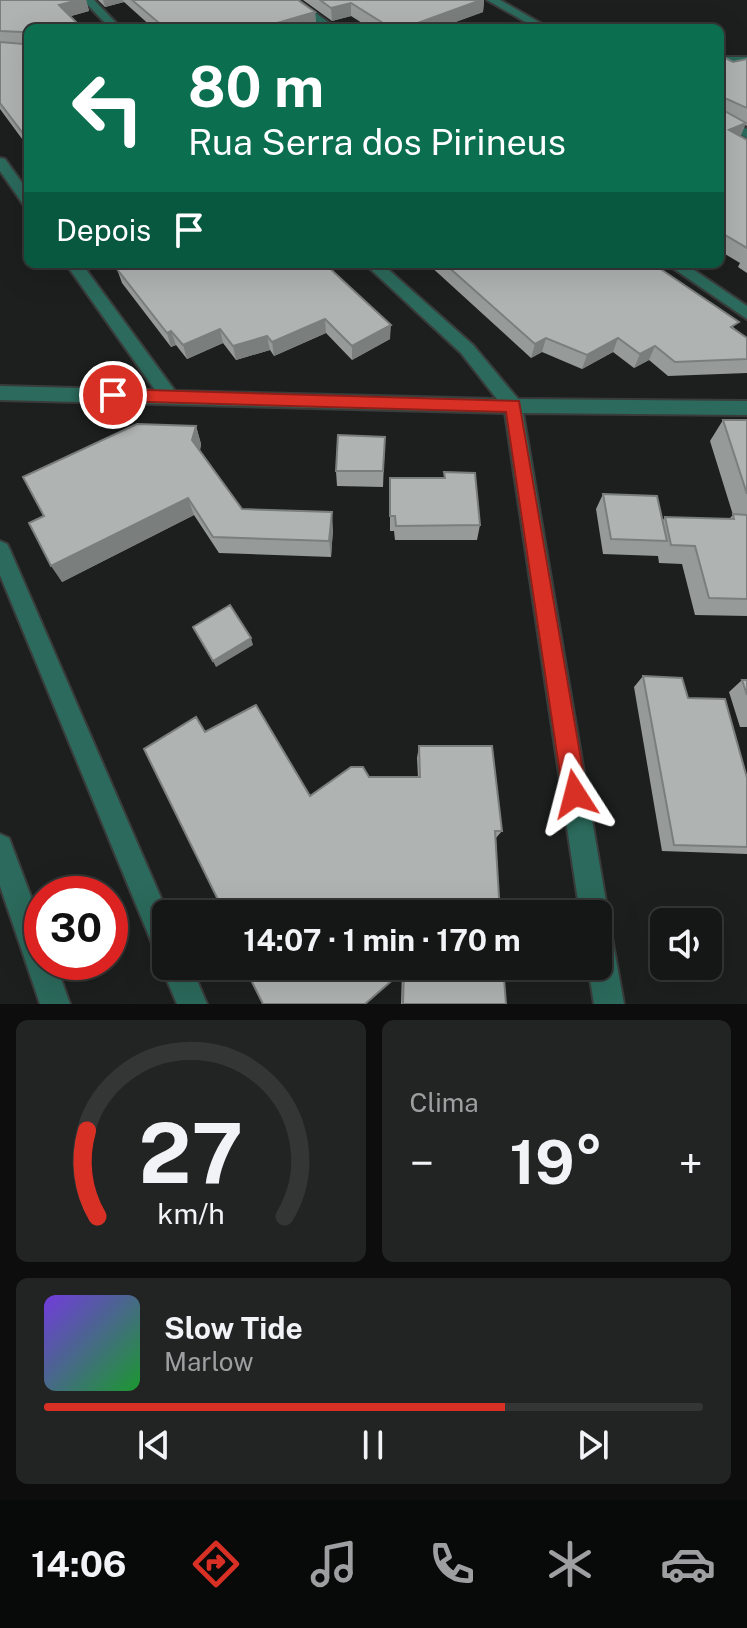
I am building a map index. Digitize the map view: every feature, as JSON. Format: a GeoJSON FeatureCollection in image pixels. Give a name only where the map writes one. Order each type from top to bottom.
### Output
{"type":"FeatureCollection","features":[{"type":"Feature","properties":{"kind":"street"},"geometry":{"type":"LineString","coordinates":[[88,0],[112,24]]}},
{"type":"Feature","properties":{"kind":"street"},"geometry":{"type":"LineString","coordinates":[[291,0],[325,24]]}},
{"type":"Feature","properties":{"kind":"street"},"geometry":{"type":"LineString","coordinates":[[492,0],[537,24]]}},
{"type":"Feature","properties":{"kind":"street"},"geometry":{"type":"LineString","coordinates":[[724,60],[747,60]]}},
{"type":"Feature","properties":{"kind":"street"},"geometry":{"type":"LineString","coordinates":[[724,122],[747,134]]}},
{"type":"Feature","properties":{"kind":"street"},"geometry":{"type":"LineString","coordinates":[[0,162],[24,195]]}},
{"type":"Feature","properties":{"kind":"street"},"geometry":{"type":"LineString","coordinates":[[77,268],[169,396]]}},
{"type":"Feature","properties":{"kind":"street"},"geometry":{"type":"LineString","coordinates":[[377,268],[467,349],[513,406],[592,900]]}},
{"type":"Feature","properties":{"kind":"street"},"geometry":{"type":"LineString","coordinates":[[681,268],[747,314]]}},
{"type":"Feature","properties":{"kind":"street"},"geometry":{"type":"LineString","coordinates":[[0,393],[513,406],[747,408]]}},
{"type":"Feature","properties":{"kind":"street"},"geometry":{"type":"LineString","coordinates":[[0,550],[152,910]]}},
{"type":"Feature","properties":{"kind":"street"},"geometry":{"type":"LineString","coordinates":[[0,847],[55,1004]]}},
{"type":"Feature","properties":{"kind":"street"},"geometry":{"type":"LineString","coordinates":[[182,980],[192,1004]]}},
{"type":"Feature","properties":{"kind":"street"},"geometry":{"type":"LineString","coordinates":[[605,980],[609,1004]]}},
{"type":"Feature","properties":{"kind":"building"},"geometry":{"type":"Polygon","coordinates":[[[0,0],[78,0],[59,5],[78,24],[24,24],[24,33],[0,31],[0,0]]]}},
{"type":"Feature","properties":{"kind":"building"},"geometry":{"type":"Polygon","coordinates":[[[132,0],[298,0],[315,12],[274,24],[160,24],[132,0]]]}},
{"type":"Feature","properties":{"kind":"building"},"geometry":{"type":"Polygon","coordinates":[[[320,0],[481,0],[415,24],[385,24],[351,3],[331,8],[320,0]]]}},
{"type":"Feature","properties":{"kind":"building"},"geometry":{"type":"Polygon","coordinates":[[[24,41],[24,135],[0,103],[0,42],[23,44],[24,41]]]}},
{"type":"Feature","properties":{"kind":"building"},"geometry":{"type":"Polygon","coordinates":[[[724,58],[733,62],[747,59],[747,108],[724,99],[724,58]]]}},
{"type":"Feature","properties":{"kind":"building"},"geometry":{"type":"Polygon","coordinates":[[[724,111],[746,123],[729,130],[747,140],[747,248],[724,234],[724,111]]]}},
{"type":"Feature","properties":{"kind":"building"},"geometry":{"type":"Polygon","coordinates":[[[329,268],[391,325],[352,346],[325,319],[272,342],[267,336],[233,346],[220,329],[183,345],[171,331],[167,333],[117,269],[329,268]]]}},
{"type":"Feature","properties":{"kind":"building"},"geometry":{"type":"Polygon","coordinates":[[[450,268],[659,268],[739,322],[731,327],[747,338],[747,359],[675,362],[655,346],[640,354],[618,338],[587,355],[546,338],[535,344],[450,268]]]}},
{"type":"Feature","properties":{"kind":"building"},"geometry":{"type":"Polygon","coordinates":[[[723,420],[747,420],[747,494],[723,420]]]}},
{"type":"Feature","properties":{"kind":"building"},"geometry":{"type":"Polygon","coordinates":[[[137,424],[196,426],[192,440],[242,509],[332,512],[329,541],[213,537],[188,498],[51,566],[29,523],[44,516],[23,477],[137,424]]]}},
{"type":"Feature","properties":{"kind":"building"},"geometry":{"type":"Polygon","coordinates":[[[338,435],[385,437],[383,471],[336,471],[338,435]]]}},
{"type":"Feature","properties":{"kind":"building"},"geometry":{"type":"Polygon","coordinates":[[[444,472],[475,473],[480,525],[396,526],[395,516],[390,516],[390,478],[445,478],[444,472]]]}},
{"type":"Feature","properties":{"kind":"building"},"geometry":{"type":"Polygon","coordinates":[[[603,494],[657,496],[667,541],[611,539],[603,494]]]}},
{"type":"Feature","properties":{"kind":"building"},"geometry":{"type":"Polygon","coordinates":[[[733,514],[747,515],[747,599],[709,598],[695,546],[671,545],[665,517],[734,519],[733,514]]]}},
{"type":"Feature","properties":{"kind":"building"},"geometry":{"type":"Polygon","coordinates":[[[230,605],[251,638],[213,661],[193,627],[230,605]]]}},
{"type":"Feature","properties":{"kind":"building"},"geometry":{"type":"Polygon","coordinates":[[[643,676],[682,678],[688,698],[725,699],[747,778],[747,847],[674,845],[643,676]]]}},
{"type":"Feature","properties":{"kind":"building"},"geometry":{"type":"Polygon","coordinates":[[[256,705],[310,796],[351,767],[363,767],[369,777],[420,777],[419,746],[492,746],[502,831],[495,831],[499,900],[218,900],[144,749],[196,717],[205,732],[256,705]]]}},
{"type":"Feature","properties":{"kind":"building"},"geometry":{"type":"Polygon","coordinates":[[[251,980],[393,980],[365,1004],[263,1004],[251,980]]]}},
{"type":"Feature","properties":{"kind":"building"},"geometry":{"type":"Polygon","coordinates":[[[404,980],[504,980],[506,1004],[403,1004],[404,980]]]}},
{"type":"Feature","properties":{"kind":"route"},"geometry":{"type":"LineString","coordinates":[[113,395],[513,406],[575,794]]}}]}
